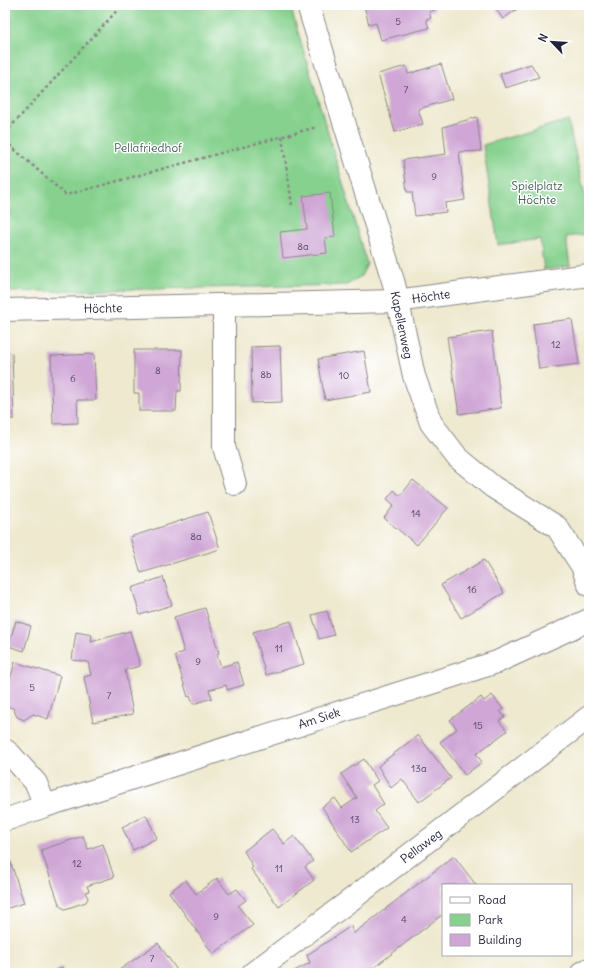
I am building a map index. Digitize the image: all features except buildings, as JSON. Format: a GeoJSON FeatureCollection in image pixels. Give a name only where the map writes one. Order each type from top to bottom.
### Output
{"type":"FeatureCollection","features":[{"type":"Feature","properties":{"kind":"street","name":"Kapellenweg"},"geometry":{"type":"LineString","coordinates":[[308,5],[394,284],[396,301],[414,376],[432,423],[457,457],[493,487],[557,527],[582,566],[589,585]]}},
{"type":"Feature","properties":{"kind":"street","name":"Höchte"},"geometry":{"type":"LineString","coordinates":[[5,310],[396,301],[589,275]]}},
{"type":"Feature","properties":{"kind":"street"},"geometry":{"type":"LineString","coordinates":[[224,305],[224,447],[236,484]]}},
{"type":"Feature","properties":{"kind":"street","name":"Am Siek"},"geometry":{"type":"LineString","coordinates":[[5,820],[497,662],[589,620]]}},
{"type":"Feature","properties":{"kind":"street","name":"Pellaweg"},"geometry":{"type":"LineString","coordinates":[[253,973],[589,717]]}},
{"type":"Feature","properties":{"kind":"street"},"geometry":{"type":"LineString","coordinates":[[5,750],[36,783],[45,806]]}},
{"type":"Feature","properties":{"kind":"street"},"geometry":{"type":"LineString","coordinates":[[582,973],[589,969]]}},
{"type":"Feature","properties":{"kind":"path"},"geometry":{"type":"LineString","coordinates":[[5,132],[122,5]]}},
{"type":"Feature","properties":{"kind":"path"},"geometry":{"type":"LineString","coordinates":[[5,141],[66,195],[343,121]]}},
{"type":"Feature","properties":{"kind":"path"},"geometry":{"type":"LineString","coordinates":[[282,137],[292,205]]}},
{"type":"Feature","properties":{"kind":"green space","name":"Pellafriedhof"},"geometry":{"type":"Polygon","coordinates":[[[5,5],[290,5],[367,264],[361,276],[347,285],[5,292],[5,5]]]}},
{"type":"Feature","properties":{"kind":"green space","name":"Spielplatz Höchte"},"geometry":{"type":"Polygon","coordinates":[[[568,120],[589,215],[589,234],[566,237],[570,266],[544,270],[540,239],[498,245],[483,145],[568,120]]]}}]}
